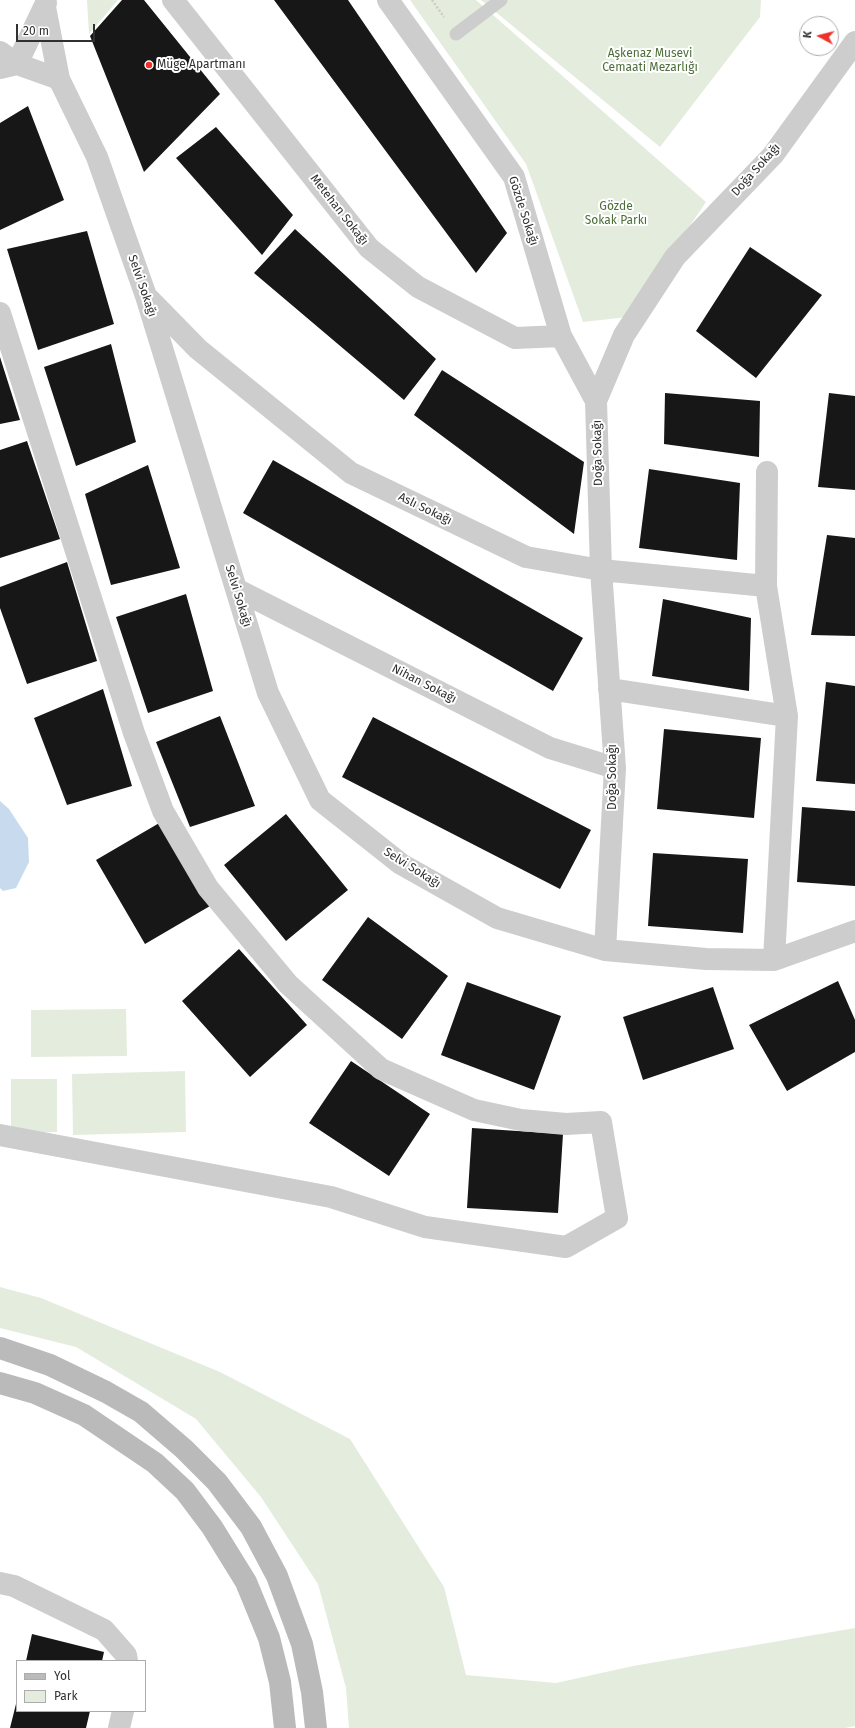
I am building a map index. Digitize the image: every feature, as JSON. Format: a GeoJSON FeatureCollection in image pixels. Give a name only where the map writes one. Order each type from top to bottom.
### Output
{"type":"FeatureCollection","features":[{"type":"Feature","properties":{"kind":"main road"},"geometry":{"type":"LineString","coordinates":[[0,1348],[50,1365],[106,1392],[141,1412],[184,1449],[217,1482],[252,1527],[277,1576],[302,1644],[312,1692],[316,1728]]}},
{"type":"Feature","properties":{"kind":"main road"},"geometry":{"type":"LineString","coordinates":[[0,1382],[35,1393],[84,1415],[154,1464],[185,1491],[212,1527],[246,1582],[269,1638],[280,1682],[285,1728]]}},
{"type":"Feature","properties":{"kind":"street","name":"Metehan Sokağı"},"geometry":{"type":"LineString","coordinates":[[173,0],[369,248],[418,287],[515,338],[562,336]]}},
{"type":"Feature","properties":{"kind":"street","name":"Gözde Sokağı"},"geometry":{"type":"LineString","coordinates":[[388,0],[514,177],[562,336],[596,401]]}},
{"type":"Feature","properties":{"kind":"street"},"geometry":{"type":"LineString","coordinates":[[46,3],[6,61],[59,79]]}},
{"type":"Feature","properties":{"kind":"street","name":"Selvi Sokağı"},"geometry":{"type":"LineString","coordinates":[[46,3],[59,79],[97,157],[146,296],[268,694],[320,800],[401,864],[497,918],[605,950],[706,959],[774,960]]}},
{"type":"Feature","properties":{"kind":"street","name":"Doğa Sokağı"},"geometry":{"type":"LineString","coordinates":[[605,950],[615,768],[601,570],[596,401],[624,335],[675,257],[773,155],[855,42]]}},
{"type":"Feature","properties":{"kind":"street","name":"Aslı Sokağı"},"geometry":{"type":"LineString","coordinates":[[146,296],[198,349],[351,473],[526,557],[601,570],[766,586]]}},
{"type":"Feature","properties":{"kind":"street"},"geometry":{"type":"LineString","coordinates":[[0,313],[134,733],[163,811],[208,888],[288,984],[381,1069],[474,1110],[521,1120],[566,1124],[602,1122],[616,1218],[566,1247],[425,1227],[331,1197],[0,1135]]}},
{"type":"Feature","properties":{"kind":"street"},"geometry":{"type":"LineString","coordinates":[[767,472],[766,586],[787,716],[774,960],[855,931]]}},
{"type":"Feature","properties":{"kind":"street","name":"Nihan Sokağı"},"geometry":{"type":"LineString","coordinates":[[236,589],[550,748],[615,768]]}},
{"type":"Feature","properties":{"kind":"street"},"geometry":{"type":"LineString","coordinates":[[609,689],[787,716]]}},
{"type":"Feature","properties":{"kind":"street"},"geometry":{"type":"LineString","coordinates":[[0,1583],[14,1586],[104,1630],[126,1656],[127,1660]]}},
{"type":"Feature","properties":{"kind":"street"},"geometry":{"type":"LineString","coordinates":[[119,1728],[123,1712]]}},
{"type":"Feature","properties":{"kind":"lane"},"geometry":{"type":"LineString","coordinates":[[456,34],[501,0]]}},
{"type":"Feature","properties":{"kind":"green space"},"geometry":{"type":"Polygon","coordinates":[[[118,0],[89,34],[87,1],[118,0]]]}},
{"type":"Feature","properties":{"kind":"green space","name":"Gözde Sokak Parkı"},"geometry":{"type":"Polygon","coordinates":[[[410,0],[476,0],[706,202],[628,317],[583,322],[526,164],[410,0]]]}},
{"type":"Feature","properties":{"kind":"green space","name":"Aşkenaz Musevi Cemaati Mezarlığı"},"geometry":{"type":"Polygon","coordinates":[[[481,0],[761,0],[760,17],[660,147],[481,0]]]}},
{"type":"Feature","properties":{"kind":"green space"},"geometry":{"type":"Polygon","coordinates":[[[126,1009],[127,1056],[31,1057],[31,1010],[126,1009]]]}},
{"type":"Feature","properties":{"kind":"green space"},"geometry":{"type":"Polygon","coordinates":[[[185,1071],[186,1132],[73,1135],[72,1074],[185,1071]]]}},
{"type":"Feature","properties":{"kind":"green space"},"geometry":{"type":"Polygon","coordinates":[[[11,1079],[57,1079],[57,1132],[11,1133],[11,1079]]]}},
{"type":"Feature","properties":{"kind":"green space"},"geometry":{"type":"Polygon","coordinates":[[[0,1287],[41,1298],[220,1372],[350,1439],[444,1587],[466,1675],[556,1683],[633,1666],[855,1628],[855,1726],[845,1728],[349,1728],[346,1688],[318,1584],[261,1497],[196,1419],[76,1347],[0,1328],[0,1287]]]}},
{"type":"Feature","properties":{"kind":"water"},"geometry":{"type":"Polygon","coordinates":[[[0,801],[9,809],[28,838],[29,862],[16,888],[3,891],[0,888],[0,801]]]}},
{"type":"Feature","properties":{"kind":"building","name":"Müge Apartmanı"},"geometry":{"type":"Polygon","coordinates":[[[122,0],[144,0],[220,94],[144,172],[90,36],[122,0]]]}},
{"type":"Feature","properties":{"kind":"building"},"geometry":{"type":"Polygon","coordinates":[[[274,0],[348,0],[507,233],[476,273],[274,0]]]}},
{"type":"Feature","properties":{"kind":"building"},"geometry":{"type":"Polygon","coordinates":[[[28,106],[64,200],[0,230],[0,123],[28,106]]]}},
{"type":"Feature","properties":{"kind":"building"},"geometry":{"type":"Polygon","coordinates":[[[216,127],[293,215],[262,255],[176,158],[216,127]]]}},
{"type":"Feature","properties":{"kind":"building"},"geometry":{"type":"Polygon","coordinates":[[[295,229],[436,359],[404,400],[254,273],[295,229]]]}},
{"type":"Feature","properties":{"kind":"building"},"geometry":{"type":"Polygon","coordinates":[[[87,231],[114,324],[38,350],[7,249],[87,231]]]}},
{"type":"Feature","properties":{"kind":"building"},"geometry":{"type":"Polygon","coordinates":[[[750,247],[822,295],[756,378],[696,331],[750,247]]]}},
{"type":"Feature","properties":{"kind":"building"},"geometry":{"type":"Polygon","coordinates":[[[111,344],[136,442],[76,466],[44,367],[111,344]]]}},
{"type":"Feature","properties":{"kind":"building"},"geometry":{"type":"Polygon","coordinates":[[[0,357],[20,420],[0,424],[0,357]]]}},
{"type":"Feature","properties":{"kind":"building"},"geometry":{"type":"Polygon","coordinates":[[[442,370],[584,462],[574,534],[414,415],[442,370]]]}},
{"type":"Feature","properties":{"kind":"building"},"geometry":{"type":"Polygon","coordinates":[[[665,393],[760,401],[759,457],[664,444],[665,393]]]}},
{"type":"Feature","properties":{"kind":"building"},"geometry":{"type":"Polygon","coordinates":[[[829,393],[855,396],[855,490],[818,487],[829,393]]]}},
{"type":"Feature","properties":{"kind":"building"},"geometry":{"type":"Polygon","coordinates":[[[27,441],[60,539],[0,558],[0,450],[27,441]]]}},
{"type":"Feature","properties":{"kind":"building"},"geometry":{"type":"Polygon","coordinates":[[[273,460],[583,638],[553,691],[243,513],[273,460]]]}},
{"type":"Feature","properties":{"kind":"building"},"geometry":{"type":"Polygon","coordinates":[[[148,465],[180,568],[111,585],[85,494],[148,465]]]}},
{"type":"Feature","properties":{"kind":"building"},"geometry":{"type":"Polygon","coordinates":[[[649,469],[740,483],[737,560],[639,548],[649,469]]]}},
{"type":"Feature","properties":{"kind":"building"},"geometry":{"type":"Polygon","coordinates":[[[827,535],[855,538],[855,636],[811,635],[827,535]]]}},
{"type":"Feature","properties":{"kind":"building"},"geometry":{"type":"Polygon","coordinates":[[[67,562],[97,661],[27,684],[0,608],[0,587],[67,562]]]}},
{"type":"Feature","properties":{"kind":"building"},"geometry":{"type":"Polygon","coordinates":[[[186,594],[213,691],[148,713],[116,617],[186,594]]]}},
{"type":"Feature","properties":{"kind":"building"},"geometry":{"type":"Polygon","coordinates":[[[663,599],[751,618],[749,691],[652,676],[663,599]]]}},
{"type":"Feature","properties":{"kind":"building"},"geometry":{"type":"Polygon","coordinates":[[[826,682],[855,686],[855,784],[816,781],[826,682]]]}},
{"type":"Feature","properties":{"kind":"building"},"geometry":{"type":"Polygon","coordinates":[[[103,689],[132,786],[67,805],[34,718],[103,689]]]}},
{"type":"Feature","properties":{"kind":"building"},"geometry":{"type":"Polygon","coordinates":[[[220,716],[255,806],[190,827],[156,742],[220,716]]]}},
{"type":"Feature","properties":{"kind":"building"},"geometry":{"type":"Polygon","coordinates":[[[373,717],[591,830],[560,889],[342,777],[373,717]]]}},
{"type":"Feature","properties":{"kind":"building"},"geometry":{"type":"Polygon","coordinates":[[[664,729],[761,738],[754,818],[657,809],[664,729]]]}},
{"type":"Feature","properties":{"kind":"building"},"geometry":{"type":"Polygon","coordinates":[[[802,807],[855,811],[855,886],[797,882],[802,807]]]}},
{"type":"Feature","properties":{"kind":"building"},"geometry":{"type":"Polygon","coordinates":[[[286,814],[348,890],[286,941],[224,865],[286,814]]]}},
{"type":"Feature","properties":{"kind":"building"},"geometry":{"type":"Polygon","coordinates":[[[161,822],[210,906],[145,944],[96,860],[161,822]]]}},
{"type":"Feature","properties":{"kind":"building"},"geometry":{"type":"Polygon","coordinates":[[[653,853],[748,859],[743,933],[648,926],[653,853]]]}},
{"type":"Feature","properties":{"kind":"building"},"geometry":{"type":"Polygon","coordinates":[[[368,917],[448,976],[402,1039],[322,980],[368,917]]]}},
{"type":"Feature","properties":{"kind":"building"},"geometry":{"type":"Polygon","coordinates":[[[239,949],[307,1025],[250,1077],[182,1001],[239,949]]]}},
{"type":"Feature","properties":{"kind":"building"},"geometry":{"type":"Polygon","coordinates":[[[838,981],[855,1020],[855,1052],[787,1091],[749,1025],[838,981]]]}},
{"type":"Feature","properties":{"kind":"building"},"geometry":{"type":"Polygon","coordinates":[[[467,982],[561,1016],[534,1090],[441,1055],[467,982]]]}},
{"type":"Feature","properties":{"kind":"building"},"geometry":{"type":"Polygon","coordinates":[[[713,987],[734,1049],[643,1080],[623,1017],[713,987]]]}},
{"type":"Feature","properties":{"kind":"building"},"geometry":{"type":"Polygon","coordinates":[[[351,1061],[430,1114],[389,1176],[309,1123],[351,1061]]]}},
{"type":"Feature","properties":{"kind":"building"},"geometry":{"type":"Polygon","coordinates":[[[472,1128],[563,1134],[558,1213],[467,1208],[472,1128]]]}},
{"type":"Feature","properties":{"kind":"building"},"geometry":{"type":"Polygon","coordinates":[[[32,1634],[104,1652],[102,1660],[26,1660],[32,1634]]]}},
{"type":"Feature","properties":{"kind":"building"},"geometry":{"type":"Polygon","coordinates":[[[16,1704],[16,1712],[90,1712],[86,1728],[10,1728],[16,1704]]]}},
{"type":"Feature","properties":{"kind":"place","name":"Müge Apartmanı"},"geometry":{"type":"Point","coordinates":[149,65]}}]}
